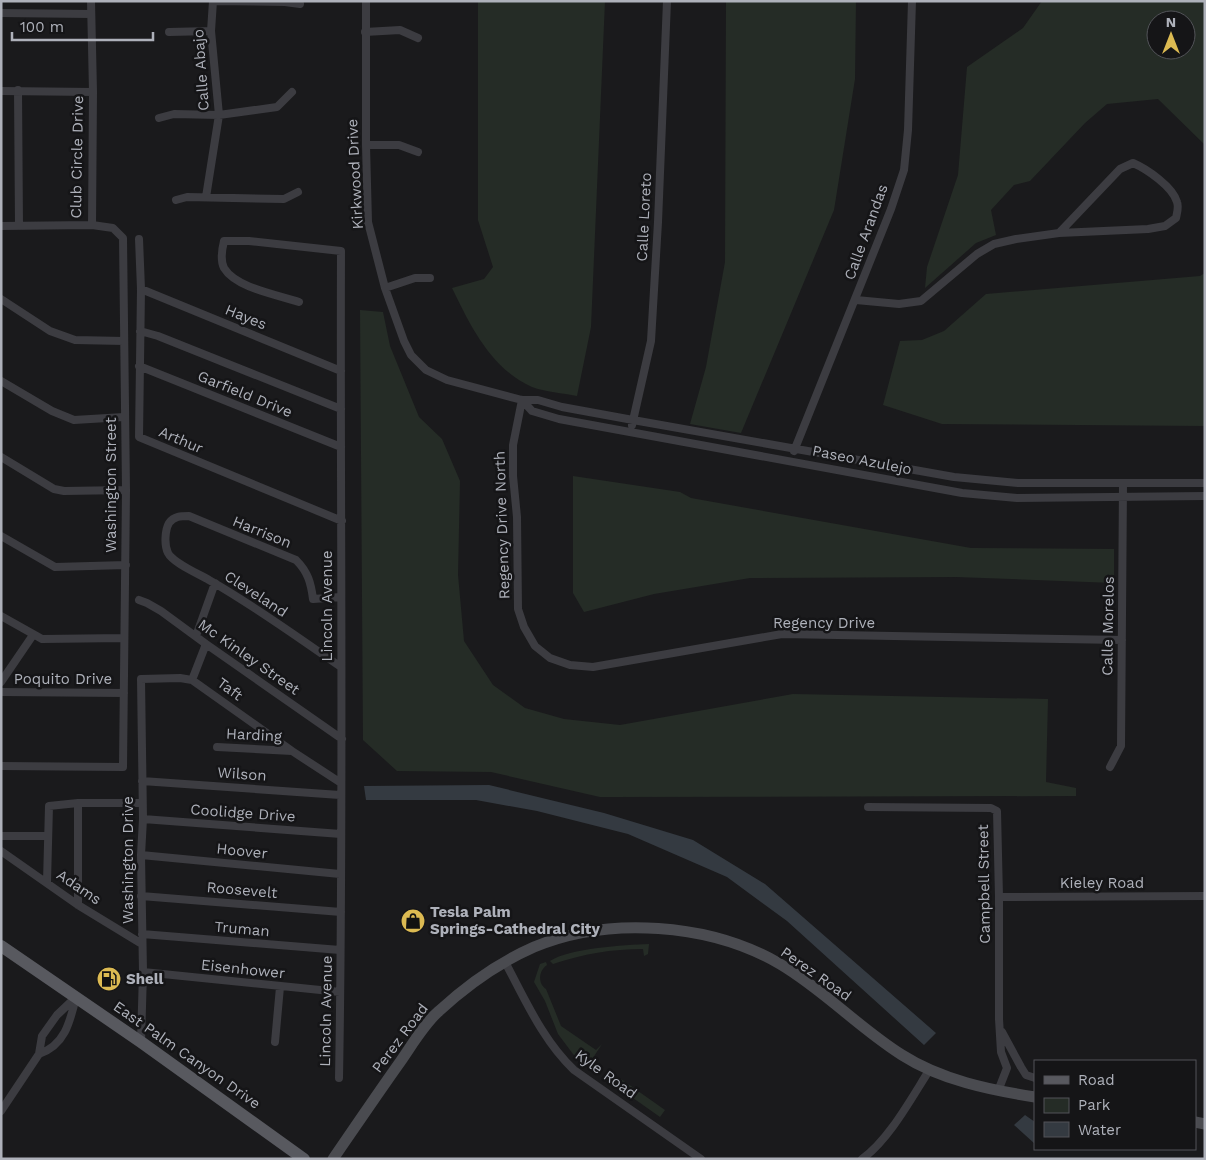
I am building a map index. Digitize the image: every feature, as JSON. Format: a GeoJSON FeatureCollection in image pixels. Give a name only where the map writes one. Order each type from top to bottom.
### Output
{"type":"FeatureCollection","features":[{"type":"Feature","properties":{"kind":"main road","name":"Perez Road"},"geometry":{"type":"LineString","coordinates":[[333,1159],[437,1012],[472,983],[505,962],[534,947],[570,935],[604,930],[634,928],[665,929],[709,936],[745,948],[778,963],[808,983],[879,1040],[904,1057],[930,1069],[998,1091],[1034,1097]]}},
{"type":"Feature","properties":{"kind":"main road","name":"East Palm Canyon Drive"},"geometry":{"type":"LineString","coordinates":[[1,946],[141,1042],[304,1159]]}},
{"type":"Feature","properties":{"kind":"street","name":"Club Circle Drive"},"geometry":{"type":"LineString","coordinates":[[1,226],[92,225],[93,92],[91,1]]}},
{"type":"Feature","properties":{"kind":"street"},"geometry":{"type":"LineString","coordinates":[[213,1],[300,4]]}},
{"type":"Feature","properties":{"kind":"street","name":"Calle Abajo"},"geometry":{"type":"LineString","coordinates":[[206,197],[219,115],[211,31],[213,1]]}},
{"type":"Feature","properties":{"kind":"street","name":"Kirkwood Drive"},"geometry":{"type":"LineString","coordinates":[[366,1],[368,222],[386,288],[404,341]]}},
{"type":"Feature","properties":{"kind":"street","name":"Calle Loreto"},"geometry":{"type":"LineString","coordinates":[[630,432],[651,341],[667,1]]}},
{"type":"Feature","properties":{"kind":"street","name":"Calle Arandas"},"geometry":{"type":"LineString","coordinates":[[790,460],[892,209],[904,170],[908,130],[912,1]]}},
{"type":"Feature","properties":{"kind":"street"},"geometry":{"type":"LineString","coordinates":[[1,13],[91,14]]}},
{"type":"Feature","properties":{"kind":"street"},"geometry":{"type":"LineString","coordinates":[[365,32],[400,30],[418,38]]}},
{"type":"Feature","properties":{"kind":"street"},"geometry":{"type":"LineString","coordinates":[[168,32],[211,31]]}},
{"type":"Feature","properties":{"kind":"street"},"geometry":{"type":"LineString","coordinates":[[18,90],[19,226]]}},
{"type":"Feature","properties":{"kind":"street"},"geometry":{"type":"LineString","coordinates":[[1,91],[93,92]]}},
{"type":"Feature","properties":{"kind":"street"},"geometry":{"type":"LineString","coordinates":[[159,118],[174,114],[219,115],[277,107],[292,92]]}},
{"type":"Feature","properties":{"kind":"street"},"geometry":{"type":"LineString","coordinates":[[366,145],[398,145],[418,152]]}},
{"type":"Feature","properties":{"kind":"street"},"geometry":{"type":"LineString","coordinates":[[856,300],[899,304],[921,301],[977,254],[994,244],[1059,233],[1165,226],[1176,218],[1178,204],[1174,192],[1143,167],[1132,163],[1120,169],[1059,233]]}},
{"type":"Feature","properties":{"kind":"street"},"geometry":{"type":"LineString","coordinates":[[176,200],[187,197],[284,199],[298,192]]}},
{"type":"Feature","properties":{"kind":"street","name":"Washington Street"},"geometry":{"type":"LineString","coordinates":[[1,766],[123,766],[126,490],[123,238],[113,228],[92,225]]}},
{"type":"Feature","properties":{"kind":"street","name":"Arthur"},"geometry":{"type":"LineString","coordinates":[[139,239],[141,289],[139,437],[342,521]]}},
{"type":"Feature","properties":{"kind":"street","name":"Lincoln Avenue"},"geometry":{"type":"LineString","coordinates":[[299,302],[249,287],[231,276],[223,266],[222,252],[224,240],[341,251],[342,739],[340,795],[339,1078]]}},
{"type":"Feature","properties":{"kind":"street"},"geometry":{"type":"LineString","coordinates":[[386,288],[415,278],[430,278]]}},
{"type":"Feature","properties":{"kind":"street","name":"Hayes"},"geometry":{"type":"LineString","coordinates":[[141,289],[341,371]]}},
{"type":"Feature","properties":{"kind":"street"},"geometry":{"type":"LineString","coordinates":[[1,300],[50,331],[75,340],[124,341]]}},
{"type":"Feature","properties":{"kind":"street"},"geometry":{"type":"LineString","coordinates":[[140,331],[158,336],[341,409]]}},
{"type":"Feature","properties":{"kind":"street","name":"Paseo Azulejo"},"geometry":{"type":"LineString","coordinates":[[404,341],[412,356],[426,370],[447,380],[522,400],[538,400],[633,420],[954,477],[1018,483],[1205,483]]}},
{"type":"Feature","properties":{"kind":"street","name":"Garfield Drive"},"geometry":{"type":"LineString","coordinates":[[139,366],[341,447]]}},
{"type":"Feature","properties":{"kind":"street"},"geometry":{"type":"LineString","coordinates":[[1,380],[52,411],[74,420],[124,417]]}},
{"type":"Feature","properties":{"kind":"street","name":"Paseo Azulejo"},"geometry":{"type":"LineString","coordinates":[[522,400],[532,411],[550,416],[962,492],[1017,498],[1205,496]]}},
{"type":"Feature","properties":{"kind":"street","name":"Regency Drive North"},"geometry":{"type":"LineString","coordinates":[[522,400],[513,445],[512,476],[517,517],[518,609],[524,627],[535,646]]}},
{"type":"Feature","properties":{"kind":"street"},"geometry":{"type":"LineString","coordinates":[[1,458],[54,489],[64,491],[126,490]]}},
{"type":"Feature","properties":{"kind":"street","name":"Calle Morelos"},"geometry":{"type":"LineString","coordinates":[[1110,766],[1121,746],[1123,484]]}},
{"type":"Feature","properties":{"kind":"street","name":"Harrison"},"geometry":{"type":"LineString","coordinates":[[166,540],[166,528],[171,520],[179,516],[189,516],[296,560],[305,569],[311,584],[313,599],[341,597]]}},
{"type":"Feature","properties":{"kind":"street"},"geometry":{"type":"LineString","coordinates":[[1,536],[55,567],[126,564]]}},
{"type":"Feature","properties":{"kind":"street","name":"Cleveland"},"geometry":{"type":"LineString","coordinates":[[166,540],[168,553],[176,562],[191,568],[215,583],[341,667]]}},
{"type":"Feature","properties":{"kind":"street"},"geometry":{"type":"LineString","coordinates":[[196,636],[215,583]]}},
{"type":"Feature","properties":{"kind":"street","name":"Mc Kinley Street"},"geometry":{"type":"LineString","coordinates":[[139,600],[161,611],[342,739]]}},
{"type":"Feature","properties":{"kind":"street"},"geometry":{"type":"LineString","coordinates":[[1,616],[42,639],[124,638]]}},
{"type":"Feature","properties":{"kind":"street","name":"Regency Drive"},"geometry":{"type":"LineString","coordinates":[[535,646],[550,658],[570,665],[592,667],[782,634],[1122,640]]}},
{"type":"Feature","properties":{"kind":"street"},"geometry":{"type":"LineString","coordinates":[[1,682],[33,635]]}},
{"type":"Feature","properties":{"kind":"street"},"geometry":{"type":"LineString","coordinates":[[192,680],[206,644]]}},
{"type":"Feature","properties":{"kind":"street","name":"Washington Drive"},"geometry":{"type":"LineString","coordinates":[[141,1042],[143,972],[140,855],[143,819],[142,679],[180,678],[192,680]]}},
{"type":"Feature","properties":{"kind":"street","name":"Taft"},"geometry":{"type":"LineString","coordinates":[[192,680],[292,751]]}},
{"type":"Feature","properties":{"kind":"street","name":"Poquito Drive"},"geometry":{"type":"LineString","coordinates":[[1,692],[124,693]]}},
{"type":"Feature","properties":{"kind":"street","name":"Harding"},"geometry":{"type":"LineString","coordinates":[[217,747],[292,751],[341,783]]}},
{"type":"Feature","properties":{"kind":"street","name":"Wilson"},"geometry":{"type":"LineString","coordinates":[[142,781],[340,795]]}},
{"type":"Feature","properties":{"kind":"street"},"geometry":{"type":"LineString","coordinates":[[78,803],[78,905]]}},
{"type":"Feature","properties":{"kind":"street"},"geometry":{"type":"LineString","coordinates":[[47,882],[49,806],[78,803],[142,803]]}},
{"type":"Feature","properties":{"kind":"street","name":"Campbell Street"},"geometry":{"type":"LineString","coordinates":[[868,807],[995,809],[997,811],[1000,1028],[1001,1052],[1007,1068],[998,1091]]}},
{"type":"Feature","properties":{"kind":"street","name":"Coolidge Drive"},"geometry":{"type":"LineString","coordinates":[[143,819],[341,834]]}},
{"type":"Feature","properties":{"kind":"street"},"geometry":{"type":"LineString","coordinates":[[1,836],[48,836]]}},
{"type":"Feature","properties":{"kind":"street","name":"Adams"},"geometry":{"type":"LineString","coordinates":[[1,851],[78,905],[142,944]]}},
{"type":"Feature","properties":{"kind":"street","name":"Hoover"},"geometry":{"type":"LineString","coordinates":[[140,855],[340,874]]}},
{"type":"Feature","properties":{"kind":"street","name":"Roosevelt"},"geometry":{"type":"LineString","coordinates":[[141,896],[341,912]]}},
{"type":"Feature","properties":{"kind":"street","name":"Kieley Road"},"geometry":{"type":"LineString","coordinates":[[999,897],[1205,896]]}},
{"type":"Feature","properties":{"kind":"street","name":"Truman"},"geometry":{"type":"LineString","coordinates":[[142,934],[340,950]]}},
{"type":"Feature","properties":{"kind":"street","name":"Kyle Road"},"geometry":{"type":"LineString","coordinates":[[505,962],[538,1023],[559,1056],[574,1070],[701,1159]]}},
{"type":"Feature","properties":{"kind":"street","name":"Eisenhower"},"geometry":{"type":"LineString","coordinates":[[143,972],[340,992]]}},
{"type":"Feature","properties":{"kind":"street"},"geometry":{"type":"LineString","coordinates":[[275,1042],[280,987]]}},
{"type":"Feature","properties":{"kind":"street"},"geometry":{"type":"LineString","coordinates":[[38,1054],[54,1048],[70,1023],[76,997]]}},
{"type":"Feature","properties":{"kind":"street"},"geometry":{"type":"LineString","coordinates":[[1,1111],[38,1054],[42,1036],[57,1015],[76,997]]}},
{"type":"Feature","properties":{"kind":"street","name":"Campbell Street"},"geometry":{"type":"LineString","coordinates":[[1000,1028],[1026,1075],[1034,1078]]}},
{"type":"Feature","properties":{"kind":"street"},"geometry":{"type":"LineString","coordinates":[[862,1159],[887,1134],[930,1069]]}},
{"type":"Feature","properties":{"kind":"green space"},"geometry":{"type":"Polygon","coordinates":[[[478,1],[605,1],[591,327],[577,396],[532,387],[505,369],[483,345],[466,317],[452,288],[484,279],[493,267],[478,220],[478,1]]]}},
{"type":"Feature","properties":{"kind":"green space"},"geometry":{"type":"Polygon","coordinates":[[[726,1],[856,1],[855,79],[834,210],[741,433],[690,424],[706,367],[725,262],[726,1]]]}},
{"type":"Feature","properties":{"kind":"green space"},"geometry":{"type":"Polygon","coordinates":[[[1042,1],[1205,1],[1205,145],[1158,99],[1107,104],[1085,123],[1030,181],[1014,185],[991,210],[996,235],[976,243],[925,288],[927,267],[958,175],[967,67],[1023,28],[1042,1]]]}},
{"type":"Feature","properties":{"kind":"green space"},"geometry":{"type":"Polygon","coordinates":[[[1205,273],[1205,426],[942,424],[883,405],[900,341],[922,340],[944,331],[986,294],[1200,276],[1205,273]]]}},
{"type":"Feature","properties":{"kind":"green space"},"geometry":{"type":"Polygon","coordinates":[[[360,310],[383,312],[390,346],[419,417],[442,439],[460,481],[458,575],[464,641],[493,685],[525,708],[564,719],[620,725],[793,694],[1048,699],[1046,782],[1076,788],[1076,796],[600,797],[491,772],[397,771],[363,740],[360,310]]]}},
{"type":"Feature","properties":{"kind":"green space"},"geometry":{"type":"Polygon","coordinates":[[[573,476],[680,492],[691,498],[971,548],[1114,549],[1114,583],[956,577],[750,578],[654,594],[584,612],[573,593],[573,476]]]}},
{"type":"Feature","properties":{"kind":"green space"},"geometry":{"type":"Polygon","coordinates":[[[649,944],[648,954],[644,956],[643,949],[631,949],[575,957],[553,964],[550,961],[584,950],[649,944]]]}},
{"type":"Feature","properties":{"kind":"green space"},"geometry":{"type":"Polygon","coordinates":[[[546,962],[547,965],[542,971],[540,981],[546,989],[561,1026],[596,1050],[602,1044],[587,1067],[573,1054],[558,1034],[545,1001],[534,982],[540,964],[546,962]]]}},
{"type":"Feature","properties":{"kind":"green space"},"geometry":{"type":"Polygon","coordinates":[[[621,1079],[665,1110],[660,1117],[616,1086],[621,1079]]]}},
{"type":"Feature","properties":{"kind":"water"},"geometry":{"type":"Polygon","coordinates":[[[489,785],[604,813],[693,840],[765,884],[936,1033],[924,1045],[787,921],[727,877],[628,834],[537,811],[476,800],[366,800],[364,786],[489,785]]]}},
{"type":"Feature","properties":{"kind":"water"},"geometry":{"type":"Polygon","coordinates":[[[1025,1115],[1034,1121],[1034,1143],[1014,1125],[1025,1115]]]}},
{"type":"Feature","properties":{"kind":"place","name":"Tesla Palm Springs-Cathedral City"},"geometry":{"type":"Point","coordinates":[413,921]}},
{"type":"Feature","properties":{"kind":"place","name":"Shell"},"geometry":{"type":"Point","coordinates":[109,979]}}]}
